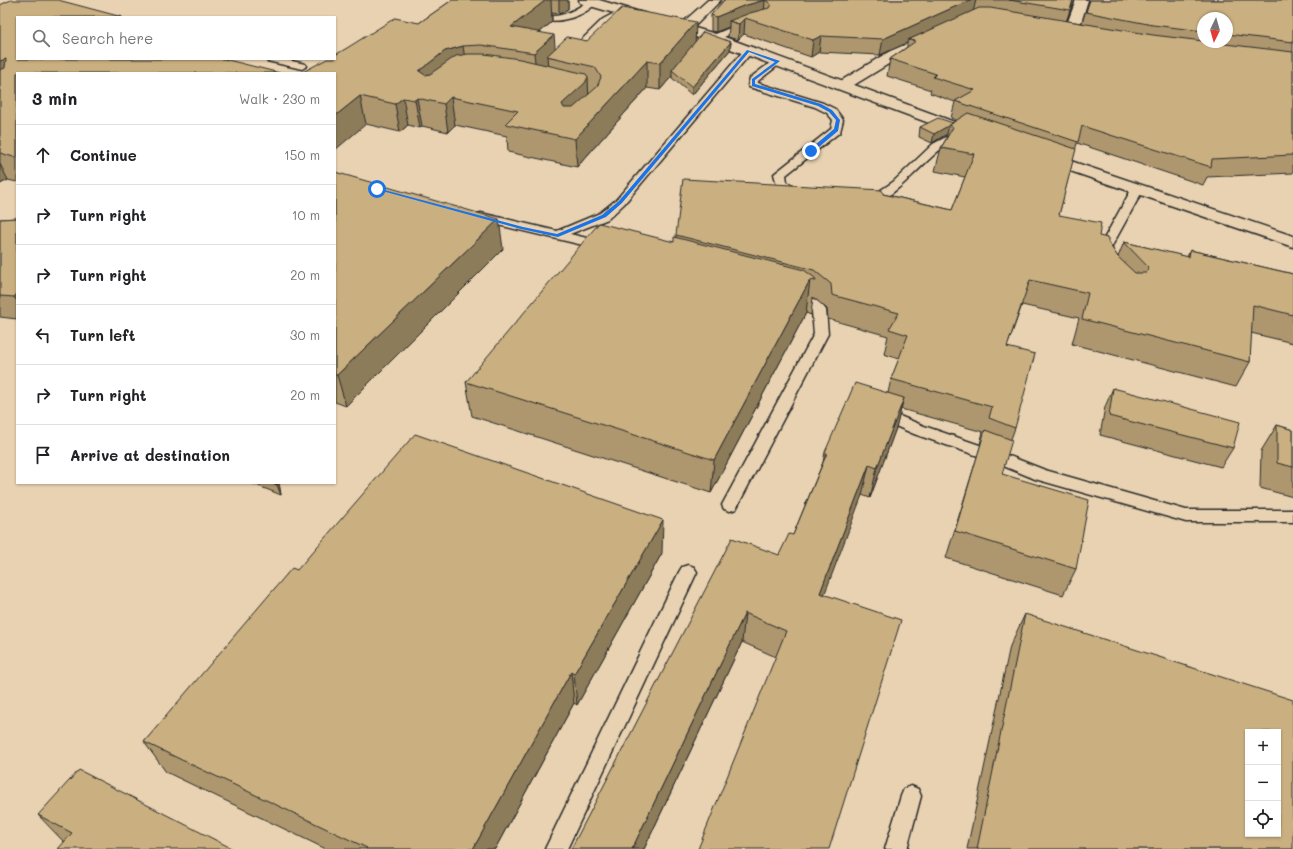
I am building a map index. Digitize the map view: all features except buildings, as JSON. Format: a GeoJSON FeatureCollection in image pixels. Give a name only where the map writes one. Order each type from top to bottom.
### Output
{"type":"FeatureCollection","features":[{"type":"Feature","properties":{"kind":"street"},"geometry":{"type":"LineString","coordinates":[[685,28],[715,0]]}},
{"type":"Feature","properties":{"kind":"street"},"geometry":{"type":"LineString","coordinates":[[1082,0],[1065,31],[1102,38]]}},
{"type":"Feature","properties":{"kind":"street"},"geometry":{"type":"LineString","coordinates":[[589,1],[685,28],[979,135]]}},
{"type":"Feature","properties":{"kind":"street"},"geometry":{"type":"LineString","coordinates":[[844,85],[895,54],[937,35]]}},
{"type":"Feature","properties":{"kind":"street"},"geometry":{"type":"LineString","coordinates":[[1030,152],[1137,190],[1293,242]]}},
{"type":"Feature","properties":{"kind":"lane"},"geometry":{"type":"LineString","coordinates":[[535,16],[554,20],[563,18],[589,1]]}},
{"type":"Feature","properties":{"kind":"lane"},"geometry":{"type":"LineString","coordinates":[[561,63],[606,21],[624,11]]}},
{"type":"Feature","properties":{"kind":"lane"},"geometry":{"type":"LineString","coordinates":[[714,38],[745,25],[758,22]]}},
{"type":"Feature","properties":{"kind":"lane"},"geometry":{"type":"LineString","coordinates":[[558,235],[604,216],[620,202],[748,51]]}},
{"type":"Feature","properties":{"kind":"lane"},"geometry":{"type":"LineString","coordinates":[[275,60],[302,66]]}},
{"type":"Feature","properties":{"kind":"lane"},"geometry":{"type":"LineString","coordinates":[[778,61],[753,80],[753,85],[819,105],[831,111],[838,120],[836,130],[780,174],[781,183],[813,200]]}},
{"type":"Feature","properties":{"kind":"lane"},"geometry":{"type":"LineString","coordinates":[[857,204],[870,202],[897,184],[937,146],[964,130]]}},
{"type":"Feature","properties":{"kind":"lane"},"geometry":{"type":"LineString","coordinates":[[1110,272],[1106,266],[1106,246],[1137,190]]}},
{"type":"Feature","properties":{"kind":"lane"},"geometry":{"type":"LineString","coordinates":[[469,214],[618,250]]}},
{"type":"Feature","properties":{"kind":"lane"},"geometry":{"type":"LineString","coordinates":[[730,505],[821,334],[820,310],[805,299],[783,293]]}},
{"type":"Feature","properties":{"kind":"lane"},"geometry":{"type":"LineString","coordinates":[[878,412],[919,430],[989,454],[1040,476],[1186,516],[1293,516]]}},
{"type":"Feature","properties":{"kind":"lane"},"geometry":{"type":"LineString","coordinates":[[556,849],[688,572]]}},
{"type":"Feature","properties":{"kind":"lane"},"geometry":{"type":"LineString","coordinates":[[896,849],[911,796]]}},
{"type":"Feature","properties":{"kind":"route"},"geometry":{"type":"LineString","coordinates":[[377,189],[522,228],[558,235],[604,216],[620,202],[748,51],[778,61],[753,80],[753,85],[819,105],[831,111],[838,120],[836,130],[811,151]]}}]}
